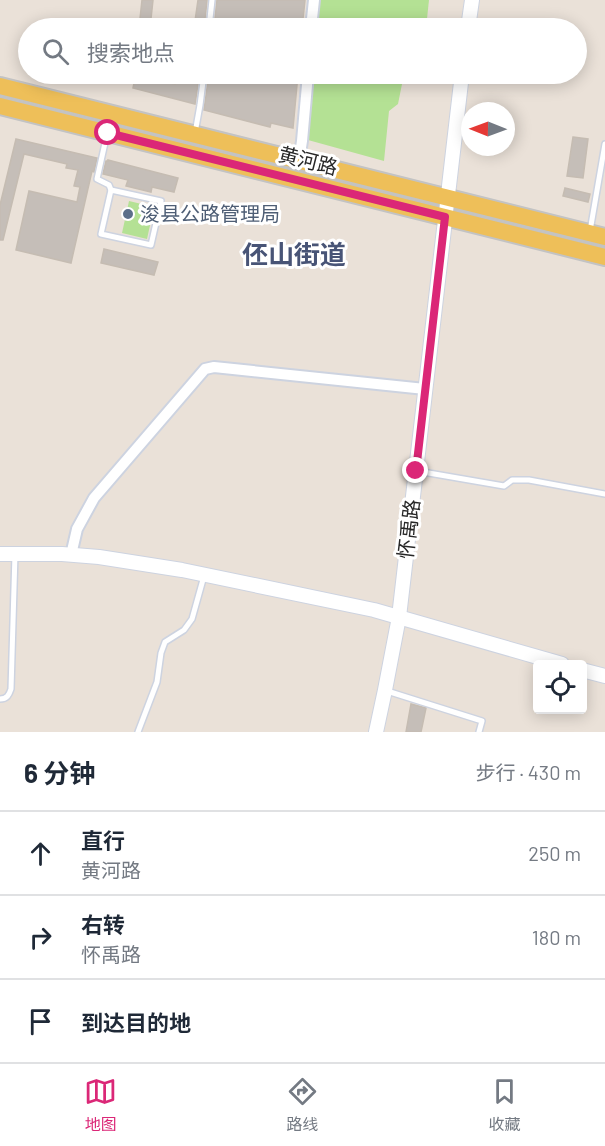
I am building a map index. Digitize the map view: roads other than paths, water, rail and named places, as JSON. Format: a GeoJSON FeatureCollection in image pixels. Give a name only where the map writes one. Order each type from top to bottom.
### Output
{"type":"FeatureCollection","features":[{"type":"Feature","properties":{"kind":"main road","name":"黄河路"},"geometry":{"type":"LineString","coordinates":[[0,86],[598,235]]}},
{"type":"Feature","properties":{"kind":"main road","name":"黄河路"},"geometry":{"type":"LineString","coordinates":[[0,106],[605,257]]}},
{"type":"Feature","properties":{"kind":"street"},"geometry":{"type":"LineString","coordinates":[[312,18],[314,0]]}},
{"type":"Feature","properties":{"kind":"street"},"geometry":{"type":"LineString","coordinates":[[469,18],[472,0]]}},
{"type":"Feature","properties":{"kind":"street"},"geometry":{"type":"LineString","coordinates":[[298,160],[307,84]]}},
{"type":"Feature","properties":{"kind":"street","name":"怀禹路"},"geometry":{"type":"LineString","coordinates":[[376,732],[399,617],[461,84]]}},
{"type":"Feature","properties":{"kind":"street"},"geometry":{"type":"LineString","coordinates":[[70,555],[77,529],[94,498],[205,369],[226,369],[425,389]]}},
{"type":"Feature","properties":{"kind":"street"},"geometry":{"type":"LineString","coordinates":[[0,554],[70,555],[120,560],[205,574],[374,610],[548,660]]}},
{"type":"Feature","properties":{"kind":"street"},"geometry":{"type":"LineString","coordinates":[[587,671],[605,676]]}},
{"type":"Feature","properties":{"kind":"lane"},"geometry":{"type":"LineString","coordinates":[[210,18],[212,0]]}},
{"type":"Feature","properties":{"kind":"lane"},"geometry":{"type":"LineString","coordinates":[[195,135],[203,84]]}},
{"type":"Feature","properties":{"kind":"lane"},"geometry":{"type":"LineString","coordinates":[[108,133],[97,179],[109,185],[111,190],[101,234],[151,245],[161,201],[111,190]]}},
{"type":"Feature","properties":{"kind":"lane"},"geometry":{"type":"LineString","coordinates":[[598,235],[605,144]]}},
{"type":"Feature","properties":{"kind":"lane"},"geometry":{"type":"LineString","coordinates":[[416,471],[504,486],[512,480],[529,480],[605,494]]}},
{"type":"Feature","properties":{"kind":"lane"},"geometry":{"type":"LineString","coordinates":[[0,699],[8,696],[11,689],[15,554]]}},
{"type":"Feature","properties":{"kind":"lane"},"geometry":{"type":"LineString","coordinates":[[138,732],[157,682],[165,642],[184,630],[192,619],[205,574]]}},
{"type":"Feature","properties":{"kind":"lane"},"geometry":{"type":"LineString","coordinates":[[385,690],[482,722],[479,732]]}},
{"type":"Feature","properties":{"kind":"place","name":"浚县公路管理局"},"geometry":{"type":"Point","coordinates":[128,214]}},
{"type":"Feature","properties":{"kind":"district","name":"伾山街道"},"geometry":{"type":"Point","coordinates":[294,255]}}]}
